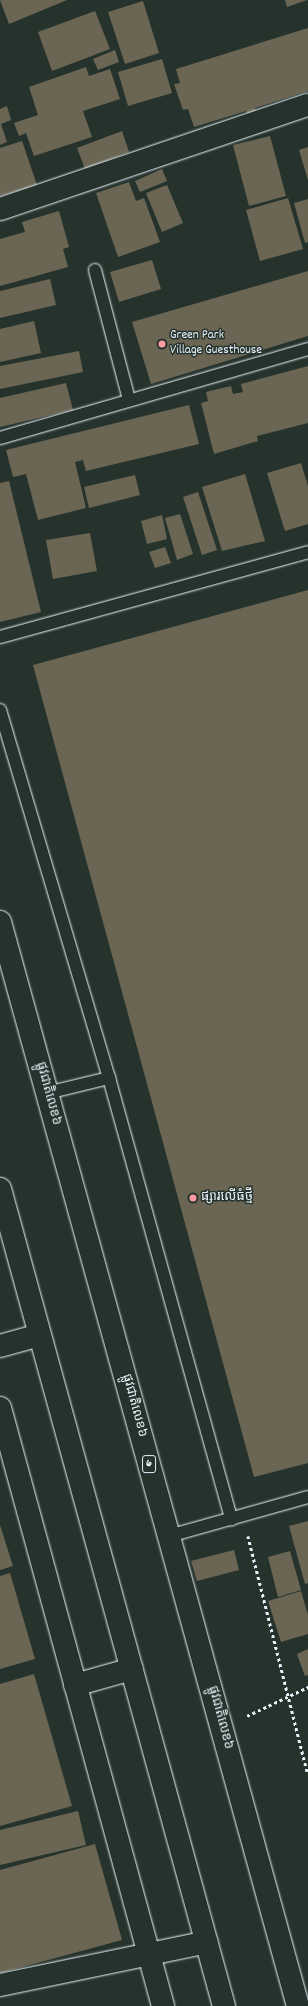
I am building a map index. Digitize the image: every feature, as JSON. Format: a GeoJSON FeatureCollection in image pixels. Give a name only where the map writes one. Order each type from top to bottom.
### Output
{"type":"FeatureCollection","features":[{"type":"Feature","properties":{"kind":"main road"},"geometry":{"type":"LineString","coordinates":[[0,209],[308,105]]}},
{"type":"Feature","properties":{"kind":"main road","name":"ផ្លូវជាតិលេខ៦"},"geometry":{"type":"LineString","coordinates":[[0,922],[298,2006]]}},
{"type":"Feature","properties":{"kind":"main road"},"geometry":{"type":"LineString","coordinates":[[0,1189],[224,2006]]}},
{"type":"Feature","properties":{"kind":"main road"},"geometry":{"type":"LineString","coordinates":[[0,1346],[40,1335]]}},
{"type":"Feature","properties":{"kind":"main road"},"geometry":{"type":"LineString","coordinates":[[0,1408],[163,2006]]}},
{"type":"Feature","properties":{"kind":"main road"},"geometry":{"type":"LineString","coordinates":[[75,1685],[132,1669]]}},
{"type":"Feature","properties":{"kind":"main road"},"geometry":{"type":"LineString","coordinates":[[0,1985],[207,1942]]}},
{"type":"Feature","properties":{"kind":"lane"},"geometry":{"type":"LineString","coordinates":[[95,270],[129,400]]}},
{"type":"Feature","properties":{"kind":"lane"},"geometry":{"type":"LineString","coordinates":[[0,438],[308,348]]}},
{"type":"Feature","properties":{"kind":"lane"},"geometry":{"type":"LineString","coordinates":[[0,637],[308,552]]}},
{"type":"Feature","properties":{"kind":"lane"},"geometry":{"type":"LineString","coordinates":[[0,710],[109,1078],[231,1519]]}},
{"type":"Feature","properties":{"kind":"lane"},"geometry":{"type":"LineString","coordinates":[[47,1093],[109,1078]]}},
{"type":"Feature","properties":{"kind":"lane"},"geometry":{"type":"LineString","coordinates":[[169,1536],[308,1497]]}},
{"type":"Feature","properties":{"kind":"path"},"geometry":{"type":"LineString","coordinates":[[243,1515],[287,1697],[308,1774]]}},
{"type":"Feature","properties":{"kind":"path"},"geometry":{"type":"LineString","coordinates":[[221,1726],[308,1687]]}},
{"type":"Feature","properties":{"kind":"building"},"geometry":{"type":"Polygon","coordinates":[[[0,0],[67,0],[9,24],[0,0]]]}},
{"type":"Feature","properties":{"kind":"building"},"geometry":{"type":"Polygon","coordinates":[[[285,0],[307,0],[287,7],[285,0]]]}},
{"type":"Feature","properties":{"kind":"building"},"geometry":{"type":"Polygon","coordinates":[[[143,1],[159,53],[125,64],[108,12],[143,1]]]}},
{"type":"Feature","properties":{"kind":"building"},"geometry":{"type":"Polygon","coordinates":[[[95,11],[110,49],[52,71],[38,32],[95,11]]]}},
{"type":"Feature","properties":{"kind":"building"},"geometry":{"type":"Polygon","coordinates":[[[308,28],[308,91],[255,108],[258,119],[250,122],[246,111],[194,127],[188,109],[183,110],[174,84],[180,83],[176,69],[308,28]]]}},
{"type":"Feature","properties":{"kind":"building"},"geometry":{"type":"Polygon","coordinates":[[[115,50],[119,62],[98,70],[93,59],[115,50]]]}},
{"type":"Feature","properties":{"kind":"building"},"geometry":{"type":"Polygon","coordinates":[[[162,59],[172,93],[128,106],[118,72],[162,59]]]}},
{"type":"Feature","properties":{"kind":"building"},"geometry":{"type":"Polygon","coordinates":[[[86,67],[89,76],[110,69],[120,99],[83,111],[92,137],[34,156],[26,133],[19,136],[14,123],[38,115],[29,87],[86,67]]]}},
{"type":"Feature","properties":{"kind":"building"},"geometry":{"type":"Polygon","coordinates":[[[7,106],[11,120],[1,124],[7,142],[0,145],[0,109],[7,106]]]}},
{"type":"Feature","properties":{"kind":"building"},"geometry":{"type":"Polygon","coordinates":[[[122,131],[129,152],[85,169],[77,148],[122,131]]]}},
{"type":"Feature","properties":{"kind":"building"},"geometry":{"type":"Polygon","coordinates":[[[270,136],[286,196],[249,206],[233,145],[270,136]]]}},
{"type":"Feature","properties":{"kind":"building"},"geometry":{"type":"Polygon","coordinates":[[[22,141],[37,185],[0,196],[0,148],[22,141]]]}},
{"type":"Feature","properties":{"kind":"building"},"geometry":{"type":"Polygon","coordinates":[[[308,147],[308,180],[299,150],[308,147]]]}},
{"type":"Feature","properties":{"kind":"building"},"geometry":{"type":"Polygon","coordinates":[[[162,169],[167,181],[140,192],[135,181],[162,169]]]}},
{"type":"Feature","properties":{"kind":"building"},"geometry":{"type":"Polygon","coordinates":[[[129,182],[136,201],[144,198],[160,242],[118,257],[96,193],[129,182]]]}},
{"type":"Feature","properties":{"kind":"building"},"geometry":{"type":"Polygon","coordinates":[[[167,185],[183,223],[162,232],[146,193],[167,185]]]}},
{"type":"Feature","properties":{"kind":"building"},"geometry":{"type":"Polygon","coordinates":[[[288,198],[303,249],[260,261],[246,210],[288,198]]]}},
{"type":"Feature","properties":{"kind":"building"},"geometry":{"type":"Polygon","coordinates":[[[308,199],[308,242],[305,243],[294,203],[308,199]]]}},
{"type":"Feature","properties":{"kind":"building"},"geometry":{"type":"Polygon","coordinates":[[[59,211],[69,247],[63,249],[68,267],[0,286],[0,239],[25,232],[22,222],[59,211]]]}},
{"type":"Feature","properties":{"kind":"building"},"geometry":{"type":"Polygon","coordinates":[[[152,260],[161,289],[119,302],[110,272],[152,260]]]}},
{"type":"Feature","properties":{"kind":"building"},"geometry":{"type":"Polygon","coordinates":[[[308,271],[308,336],[151,384],[132,322],[308,271]]]}},
{"type":"Feature","properties":{"kind":"building"},"geometry":{"type":"Polygon","coordinates":[[[50,279],[56,305],[0,318],[0,291],[50,279]]]}},
{"type":"Feature","properties":{"kind":"building"},"geometry":{"type":"Polygon","coordinates":[[[34,321],[41,353],[0,362],[0,329],[34,321]]]}},
{"type":"Feature","properties":{"kind":"building"},"geometry":{"type":"Polygon","coordinates":[[[79,351],[83,372],[0,389],[0,366],[79,351]]]}},
{"type":"Feature","properties":{"kind":"building"},"geometry":{"type":"Polygon","coordinates":[[[308,366],[308,423],[257,436],[258,441],[214,454],[201,403],[208,401],[206,392],[231,386],[233,394],[243,392],[241,384],[308,366]]]}},
{"type":"Feature","properties":{"kind":"building"},"geometry":{"type":"Polygon","coordinates":[[[66,383],[73,410],[0,427],[0,398],[66,383]]]}},
{"type":"Feature","properties":{"kind":"building"},"geometry":{"type":"Polygon","coordinates":[[[189,405],[199,444],[86,471],[83,460],[75,462],[86,508],[38,520],[26,474],[13,477],[6,450],[189,405]]]}},
{"type":"Feature","properties":{"kind":"building"},"geometry":{"type":"Polygon","coordinates":[[[301,463],[308,486],[308,524],[285,531],[267,473],[301,463]]]}},
{"type":"Feature","properties":{"kind":"building"},"geometry":{"type":"Polygon","coordinates":[[[245,474],[265,541],[222,551],[202,487],[245,474]]]}},
{"type":"Feature","properties":{"kind":"building"},"geometry":{"type":"Polygon","coordinates":[[[135,475],[140,495],[89,508],[84,487],[135,475]]]}},
{"type":"Feature","properties":{"kind":"building"},"geometry":{"type":"Polygon","coordinates":[[[9,481],[41,612],[0,622],[0,483],[9,481]]]}},
{"type":"Feature","properties":{"kind":"building"},"geometry":{"type":"Polygon","coordinates":[[[198,492],[217,550],[202,555],[183,497],[198,492]]]}},
{"type":"Feature","properties":{"kind":"building"},"geometry":{"type":"Polygon","coordinates":[[[180,514],[193,554],[177,560],[165,518],[180,514]]]}},
{"type":"Feature","properties":{"kind":"building"},"geometry":{"type":"Polygon","coordinates":[[[162,515],[167,539],[147,544],[141,521],[162,515]]]}},
{"type":"Feature","properties":{"kind":"building"},"geometry":{"type":"Polygon","coordinates":[[[90,533],[97,571],[53,579],[46,540],[90,533]]]}},
{"type":"Feature","properties":{"kind":"building"},"geometry":{"type":"Polygon","coordinates":[[[165,547],[171,563],[155,568],[149,552],[165,547]]]}},
{"type":"Feature","properties":{"kind":"building","name":"ផ្សារលើធំថ្មី"},"geometry":{"type":"Polygon","coordinates":[[[308,590],[308,1463],[254,1477],[33,665],[308,590]]]}},
{"type":"Feature","properties":{"kind":"building"},"geometry":{"type":"Polygon","coordinates":[[[308,1521],[308,1583],[305,1584],[289,1526],[308,1521]]]}},
{"type":"Feature","properties":{"kind":"building"},"geometry":{"type":"Polygon","coordinates":[[[0,1525],[13,1566],[0,1570],[0,1525]]]}},
{"type":"Feature","properties":{"kind":"building"},"geometry":{"type":"Polygon","coordinates":[[[234,1550],[239,1570],[197,1581],[191,1561],[234,1550]]]}},
{"type":"Feature","properties":{"kind":"building"},"geometry":{"type":"Polygon","coordinates":[[[290,1551],[301,1590],[278,1597],[268,1557],[290,1551]]]}},
{"type":"Feature","properties":{"kind":"building"},"geometry":{"type":"Polygon","coordinates":[[[10,1573],[35,1659],[0,1669],[0,1576],[10,1573]]]}},
{"type":"Feature","properties":{"kind":"building"},"geometry":{"type":"Polygon","coordinates":[[[301,1591],[308,1615],[308,1634],[281,1642],[268,1601],[301,1591]]]}},
{"type":"Feature","properties":{"kind":"building"},"geometry":{"type":"Polygon","coordinates":[[[308,1649],[308,1675],[305,1676],[297,1654],[308,1649]]]}},
{"type":"Feature","properties":{"kind":"building"},"geometry":{"type":"Polygon","coordinates":[[[34,1674],[72,1806],[0,1826],[0,1684],[34,1674]]]}},
{"type":"Feature","properties":{"kind":"building"},"geometry":{"type":"Polygon","coordinates":[[[78,1811],[86,1845],[0,1865],[0,1830],[78,1811]]]}},
{"type":"Feature","properties":{"kind":"building"},"geometry":{"type":"Polygon","coordinates":[[[95,1844],[122,1940],[0,1973],[0,1870],[95,1844]]]}},
{"type":"Feature","properties":{"kind":"place","name":"Green Park Village Guesthouse"},"geometry":{"type":"Point","coordinates":[162,344]}},
{"type":"Feature","properties":{"kind":"place","name":"ផ្សារលើធំថ្មី"},"geometry":{"type":"Point","coordinates":[193,1198]}}]}
